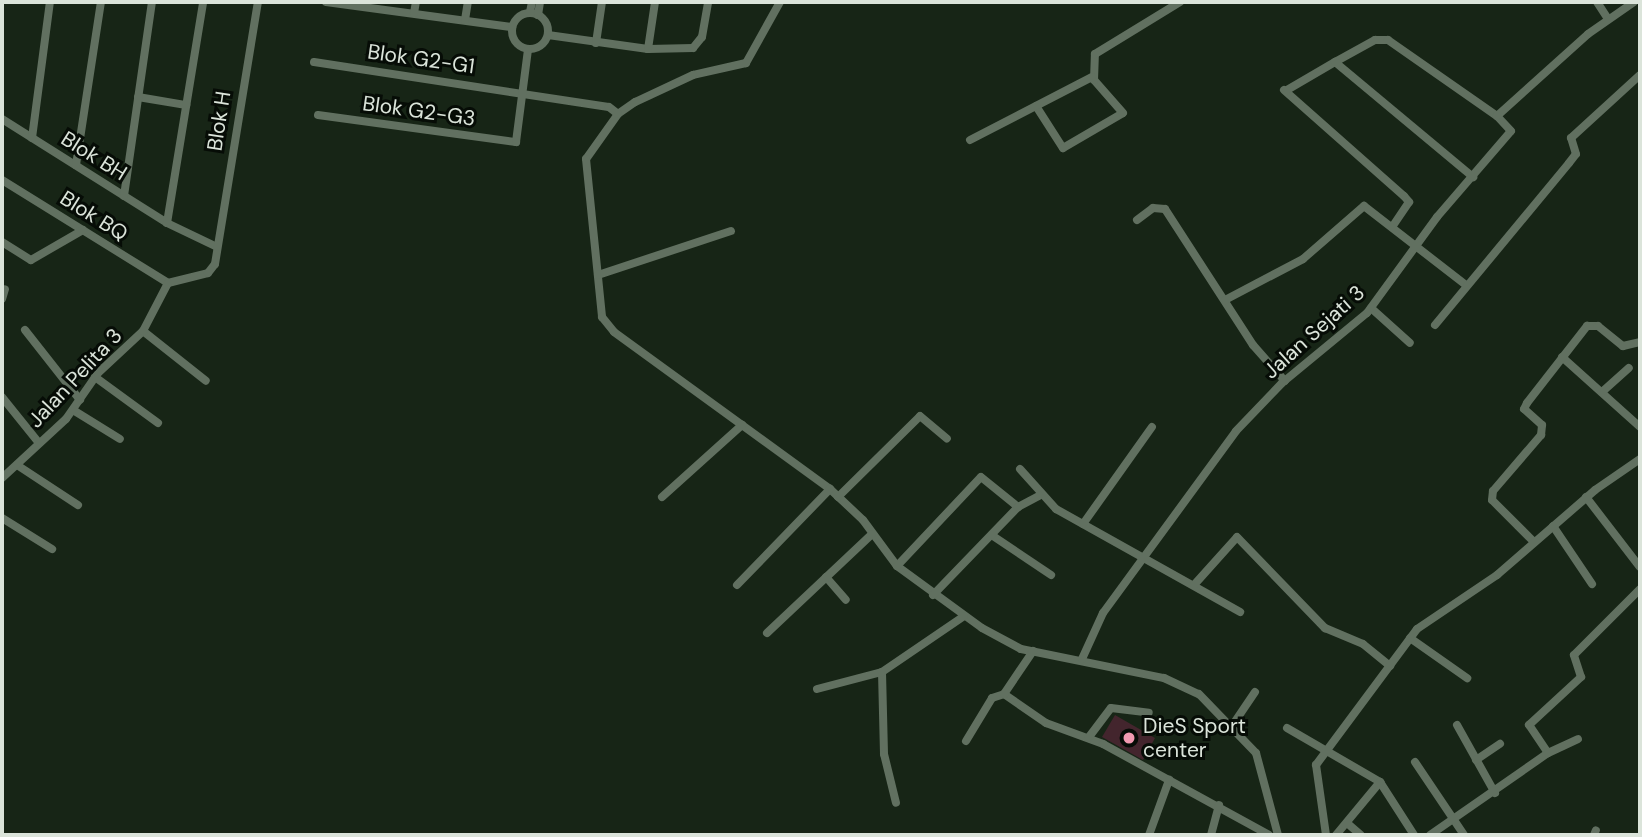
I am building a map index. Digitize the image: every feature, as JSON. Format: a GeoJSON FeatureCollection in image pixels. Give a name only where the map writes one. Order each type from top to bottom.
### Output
{"type":"FeatureCollection","features":[{"type":"Feature","properties":{"kind":"street"},"geometry":{"type":"LineString","coordinates":[[32,138],[50,2]]}},
{"type":"Feature","properties":{"kind":"street"},"geometry":{"type":"LineString","coordinates":[[76,165],[101,2]]}},
{"type":"Feature","properties":{"kind":"street"},"geometry":{"type":"LineString","coordinates":[[124,196],[152,2]]}},
{"type":"Feature","properties":{"kind":"street"},"geometry":{"type":"LineString","coordinates":[[167,223],[203,2]]}},
{"type":"Feature","properties":{"kind":"street","name":"Blok H"},"geometry":{"type":"LineString","coordinates":[[217,247],[258,2]]}},
{"type":"Feature","properties":{"kind":"street"},"geometry":{"type":"LineString","coordinates":[[326,2],[366,5],[512,27],[534,14],[540,2]]}},
{"type":"Feature","properties":{"kind":"street"},"geometry":{"type":"LineString","coordinates":[[414,13],[416,2]]}},
{"type":"Feature","properties":{"kind":"street"},"geometry":{"type":"LineString","coordinates":[[465,20],[468,2]]}},
{"type":"Feature","properties":{"kind":"street"},"geometry":{"type":"LineString","coordinates":[[532,2],[534,14],[548,35],[648,49],[693,48],[702,37],[708,2]]}},
{"type":"Feature","properties":{"kind":"street"},"geometry":{"type":"LineString","coordinates":[[596,43],[602,2]]}},
{"type":"Feature","properties":{"kind":"street"},"geometry":{"type":"LineString","coordinates":[[648,49],[655,2]]}},
{"type":"Feature","properties":{"kind":"street"},"geometry":{"type":"LineString","coordinates":[[780,2],[746,63],[693,75],[618,114],[585,164],[598,275],[598,306],[614,332],[830,489],[872,534],[897,566],[964,616],[1033,651],[1082,659],[1177,682],[1199,694],[1256,753],[1278,835]]}},
{"type":"Feature","properties":{"kind":"street"},"geometry":{"type":"LineString","coordinates":[[1036,106],[1063,148],[1123,113],[1093,77],[1095,54],[1104,46],[1180,2]]}},
{"type":"Feature","properties":{"kind":"street"},"geometry":{"type":"LineString","coordinates":[[1597,2],[1608,19]]}},
{"type":"Feature","properties":{"kind":"street"},"geometry":{"type":"LineString","coordinates":[[1394,225],[1409,202],[1405,196],[1284,90],[1375,40],[1388,40],[1497,116],[1608,19],[1634,2]]}},
{"type":"Feature","properties":{"kind":"street"},"geometry":{"type":"LineString","coordinates":[[512,27],[514,41],[528,50],[540,47],[548,35]]}},
{"type":"Feature","properties":{"kind":"street"},"geometry":{"type":"LineString","coordinates":[[523,92],[528,50]]}},
{"type":"Feature","properties":{"kind":"street","name":"Blok G2-G1"},"geometry":{"type":"LineString","coordinates":[[314,62],[523,92],[609,107],[618,114]]}},
{"type":"Feature","properties":{"kind":"street"},"geometry":{"type":"LineString","coordinates":[[1335,62],[1473,177]]}},
{"type":"Feature","properties":{"kind":"street"},"geometry":{"type":"LineString","coordinates":[[1435,325],[1576,154],[1571,138],[1640,75]]}},
{"type":"Feature","properties":{"kind":"street"},"geometry":{"type":"LineString","coordinates":[[970,141],[1093,77]]}},
{"type":"Feature","properties":{"kind":"street","name":"Blok G2-G3"},"geometry":{"type":"LineString","coordinates":[[318,115],[516,142],[523,92]]}},
{"type":"Feature","properties":{"kind":"street"},"geometry":{"type":"LineString","coordinates":[[138,97],[186,105]]}},
{"type":"Feature","properties":{"kind":"street","name":"Jalan Sejati 3"},"geometry":{"type":"LineString","coordinates":[[1082,659],[1103,613],[1144,561],[1236,431],[1285,381],[1371,308],[1419,247],[1437,217],[1511,131],[1497,116]]}},
{"type":"Feature","properties":{"kind":"street","name":"Blok BH"},"geometry":{"type":"LineString","coordinates":[[2,120],[167,223],[217,247]]}},
{"type":"Feature","properties":{"kind":"street","name":"Blok BQ"},"geometry":{"type":"LineString","coordinates":[[2,180],[168,283]]}},
{"type":"Feature","properties":{"kind":"street"},"geometry":{"type":"LineString","coordinates":[[1225,300],[1303,259],[1355,209],[1364,206],[1394,225],[1467,286]]}},
{"type":"Feature","properties":{"kind":"street"},"geometry":{"type":"LineString","coordinates":[[1138,220],[1153,208],[1165,209],[1264,360],[1285,381]]}},
{"type":"Feature","properties":{"kind":"street"},"geometry":{"type":"LineString","coordinates":[[2,242],[31,260],[83,230]]}},
{"type":"Feature","properties":{"kind":"street"},"geometry":{"type":"LineString","coordinates":[[598,275],[731,231]]}},
{"type":"Feature","properties":{"kind":"street"},"geometry":{"type":"LineString","coordinates":[[168,283],[210,272],[217,247]]}},
{"type":"Feature","properties":{"kind":"street","name":"Jalan Pelita 3"},"geometry":{"type":"LineString","coordinates":[[2,478],[73,410],[95,377],[143,331],[168,283]]}},
{"type":"Feature","properties":{"kind":"street"},"geometry":{"type":"LineString","coordinates":[[2,299],[5,289]]}},
{"type":"Feature","properties":{"kind":"street"},"geometry":{"type":"LineString","coordinates":[[1371,308],[1410,343]]}},
{"type":"Feature","properties":{"kind":"street"},"geometry":{"type":"LineString","coordinates":[[1534,542],[1492,500],[1493,491],[1541,435],[1542,425],[1524,409],[1562,357],[1592,324],[1623,346],[1640,342]]}},
{"type":"Feature","properties":{"kind":"street"},"geometry":{"type":"LineString","coordinates":[[25,330],[80,400]]}},
{"type":"Feature","properties":{"kind":"street"},"geometry":{"type":"LineString","coordinates":[[143,331],[206,381]]}},
{"type":"Feature","properties":{"kind":"street"},"geometry":{"type":"LineString","coordinates":[[1562,357],[1640,427]]}},
{"type":"Feature","properties":{"kind":"street"},"geometry":{"type":"LineString","coordinates":[[1602,393],[1629,368]]}},
{"type":"Feature","properties":{"kind":"street"},"geometry":{"type":"LineString","coordinates":[[95,377],[158,423]]}},
{"type":"Feature","properties":{"kind":"street"},"geometry":{"type":"LineString","coordinates":[[2,397],[39,443]]}},
{"type":"Feature","properties":{"kind":"street"},"geometry":{"type":"LineString","coordinates":[[73,410],[120,439]]}},
{"type":"Feature","properties":{"kind":"street"},"geometry":{"type":"LineString","coordinates":[[838,497],[920,416],[947,439]]}},
{"type":"Feature","properties":{"kind":"street"},"geometry":{"type":"LineString","coordinates":[[662,498],[743,425]]}},
{"type":"Feature","properties":{"kind":"street"},"geometry":{"type":"LineString","coordinates":[[1083,524],[1152,427]]}},
{"type":"Feature","properties":{"kind":"street"},"geometry":{"type":"LineString","coordinates":[[1326,835],[1315,771],[1325,752],[1410,638],[1534,542],[1586,497],[1640,459]]}},
{"type":"Feature","properties":{"kind":"street"},"geometry":{"type":"LineString","coordinates":[[17,465],[78,505]]}},
{"type":"Feature","properties":{"kind":"street"},"geometry":{"type":"LineString","coordinates":[[1020,469],[1039,496],[1144,561],[1194,584],[1240,612]]}},
{"type":"Feature","properties":{"kind":"street"},"geometry":{"type":"LineString","coordinates":[[897,566],[981,477],[1018,507]]}},
{"type":"Feature","properties":{"kind":"street"},"geometry":{"type":"LineString","coordinates":[[737,585],[830,489]]}},
{"type":"Feature","properties":{"kind":"street"},"geometry":{"type":"LineString","coordinates":[[933,595],[993,536],[1018,507],[1039,496]]}},
{"type":"Feature","properties":{"kind":"street"},"geometry":{"type":"LineString","coordinates":[[1586,497],[1640,567]]}},
{"type":"Feature","properties":{"kind":"street"},"geometry":{"type":"LineString","coordinates":[[2,518],[52,550]]}},
{"type":"Feature","properties":{"kind":"street"},"geometry":{"type":"LineString","coordinates":[[1553,526],[1592,584]]}},
{"type":"Feature","properties":{"kind":"street"},"geometry":{"type":"LineString","coordinates":[[767,633],[872,534]]}},
{"type":"Feature","properties":{"kind":"street"},"geometry":{"type":"LineString","coordinates":[[993,536],[1051,575]]}},
{"type":"Feature","properties":{"kind":"street"},"geometry":{"type":"LineString","coordinates":[[1194,584],[1237,537],[1325,628],[1363,644],[1390,666]]}},
{"type":"Feature","properties":{"kind":"street"},"geometry":{"type":"LineString","coordinates":[[826,577],[845,600]]}},
{"type":"Feature","properties":{"kind":"street"},"geometry":{"type":"LineString","coordinates":[[1549,753],[1529,725],[1581,677],[1574,655],[1640,589]]}},
{"type":"Feature","properties":{"kind":"street"},"geometry":{"type":"LineString","coordinates":[[817,689],[882,672],[964,616]]}},
{"type":"Feature","properties":{"kind":"street"},"geometry":{"type":"LineString","coordinates":[[1410,638],[1467,678]]}},
{"type":"Feature","properties":{"kind":"street"},"geometry":{"type":"LineString","coordinates":[[966,741],[992,698],[1004,694],[1033,651]]}},
{"type":"Feature","properties":{"kind":"street"},"geometry":{"type":"LineString","coordinates":[[882,672],[884,754],[896,803]]}},
{"type":"Feature","properties":{"kind":"street"},"geometry":{"type":"LineString","coordinates":[[1232,726],[1255,692]]}},
{"type":"Feature","properties":{"kind":"street"},"geometry":{"type":"LineString","coordinates":[[1004,694],[1046,723],[1088,737],[1219,805],[1269,835]]}},
{"type":"Feature","properties":{"kind":"street"},"geometry":{"type":"LineString","coordinates":[[1088,737],[1111,708],[1149,713]]}},
{"type":"Feature","properties":{"kind":"street"},"geometry":{"type":"LineString","coordinates":[[1457,724],[1495,793]]}},
{"type":"Feature","properties":{"kind":"street"},"geometry":{"type":"LineString","coordinates":[[1287,728],[1380,782],[1414,835]]}},
{"type":"Feature","properties":{"kind":"street"},"geometry":{"type":"LineString","coordinates":[[1430,835],[1495,793],[1549,753],[1578,739]]}},
{"type":"Feature","properties":{"kind":"street"},"geometry":{"type":"LineString","coordinates":[[1476,760],[1500,744]]}},
{"type":"Feature","properties":{"kind":"street"},"geometry":{"type":"LineString","coordinates":[[1415,762],[1456,819],[1464,835]]}},
{"type":"Feature","properties":{"kind":"street"},"geometry":{"type":"LineString","coordinates":[[1149,835],[1169,780]]}},
{"type":"Feature","properties":{"kind":"street"},"geometry":{"type":"LineString","coordinates":[[1336,835],[1380,782]]}},
{"type":"Feature","properties":{"kind":"street"},"geometry":{"type":"LineString","coordinates":[[1211,835],[1219,805]]}},
{"type":"Feature","properties":{"kind":"street"},"geometry":{"type":"LineString","coordinates":[[1347,823],[1361,835]]}},
{"type":"Feature","properties":{"kind":"shaded area","name":"DieS Sport center"},"geometry":{"type":"Polygon","coordinates":[[[1115,715],[1155,738],[1143,760],[1102,737],[1115,715]]]}},
{"type":"Feature","properties":{"kind":"place","name":"DieS Sport center"},"geometry":{"type":"Point","coordinates":[1129,738]}}]}
